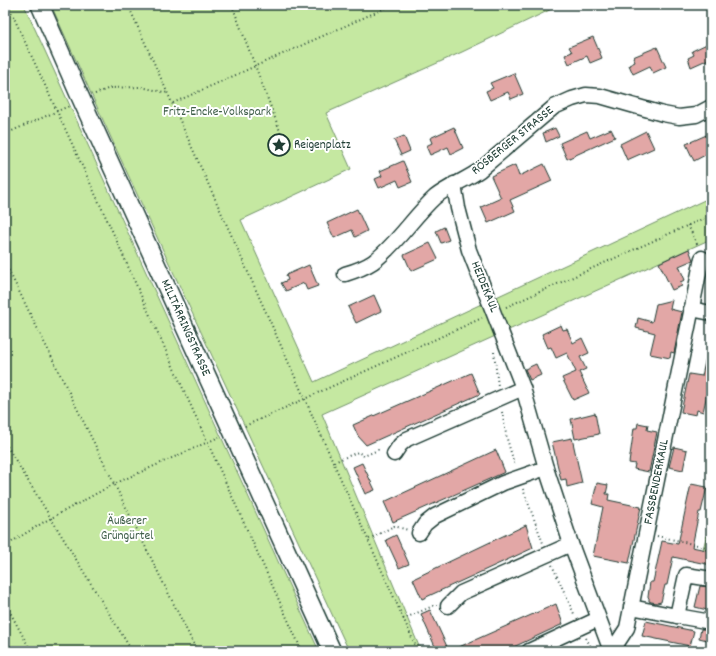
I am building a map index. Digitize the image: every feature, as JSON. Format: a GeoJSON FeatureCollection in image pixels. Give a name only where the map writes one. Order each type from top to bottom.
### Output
{"type":"FeatureCollection","features":[{"type":"Feature","properties":{"kind":"main road","name":"MILITÄRRINGSTRASSE"},"geometry":{"type":"LineString","coordinates":[[40,5],[332,651]]}},
{"type":"Feature","properties":{"kind":"street","name":"RÖSBERGER STRASSE"},"geometry":{"type":"LineString","coordinates":[[345,274],[358,270],[373,262],[391,245],[436,196],[454,184],[469,178],[480,170],[554,107],[586,95],[600,96],[679,118],[696,115],[711,107]]}},
{"type":"Feature","properties":{"kind":"street","name":"HEIDEKAUL"},"geometry":{"type":"LineString","coordinates":[[454,184],[458,208],[469,250],[523,388],[570,544],[598,619],[612,651]]}},
{"type":"Feature","properties":{"kind":"street","name":"FASSBENDERKAUL"},"geometry":{"type":"LineString","coordinates":[[612,651],[627,628],[702,258]]}},
{"type":"Feature","properties":{"kind":"street"},"geometry":{"type":"LineString","coordinates":[[691,309],[711,313]]}},
{"type":"Feature","properties":{"kind":"street"},"geometry":{"type":"LineString","coordinates":[[394,454],[400,445],[407,439],[523,388]]}},
{"type":"Feature","properties":{"kind":"street"},"geometry":{"type":"LineString","coordinates":[[419,533],[425,524],[435,516],[504,483],[546,468]]}},
{"type":"Feature","properties":{"kind":"street"},"geometry":{"type":"LineString","coordinates":[[448,606],[461,593],[570,544]]}},
{"type":"Feature","properties":{"kind":"street"},"geometry":{"type":"LineString","coordinates":[[677,616],[686,575],[711,579]]}},
{"type":"Feature","properties":{"kind":"street"},"geometry":{"type":"LineString","coordinates":[[631,608],[711,622]]}},
{"type":"Feature","properties":{"kind":"street"},"geometry":{"type":"LineString","coordinates":[[529,651],[598,619]]}},
{"type":"Feature","properties":{"kind":"path"},"geometry":{"type":"LineString","coordinates":[[8,5],[115,237],[302,651]]}},
{"type":"Feature","properties":{"kind":"path"},"geometry":{"type":"LineString","coordinates":[[128,5],[418,651]]}},
{"type":"Feature","properties":{"kind":"path"},"geometry":{"type":"LineString","coordinates":[[232,5],[283,139]]}},
{"type":"Feature","properties":{"kind":"path"},"geometry":{"type":"LineString","coordinates":[[173,103],[392,5]]}},
{"type":"Feature","properties":{"kind":"path"},"geometry":{"type":"LineString","coordinates":[[5,546],[51,517],[114,484],[711,215]]}},
{"type":"Feature","properties":{"kind":"path"},"geometry":{"type":"LineString","coordinates":[[688,225],[702,258]]}},
{"type":"Feature","properties":{"kind":"path"},"geometry":{"type":"LineString","coordinates":[[5,263],[197,651]]}},
{"type":"Feature","properties":{"kind":"path"},"geometry":{"type":"LineString","coordinates":[[5,443],[132,651]]}},
{"type":"Feature","properties":{"kind":"path"},"geometry":{"type":"LineString","coordinates":[[5,450],[11,454]]}},
{"type":"Feature","properties":{"kind":"path"},"geometry":{"type":"LineString","coordinates":[[334,462],[358,452],[364,456],[378,450],[394,454]]}},
{"type":"Feature","properties":{"kind":"path"},"geometry":{"type":"LineString","coordinates":[[368,539],[394,526],[419,533]]}},
{"type":"Feature","properties":{"kind":"path"},"geometry":{"type":"LineString","coordinates":[[646,534],[710,548],[711,538]]}},
{"type":"Feature","properties":{"kind":"path"},"geometry":{"type":"LineString","coordinates":[[5,603],[31,651]]}},
{"type":"Feature","properties":{"kind":"path"},"geometry":{"type":"LineString","coordinates":[[403,619],[433,606],[448,606]]}},
{"type":"Feature","properties":{"kind":"green space","name":"Äußerer Grüngürtel"},"geometry":{"type":"Polygon","coordinates":[[[5,5],[24,5],[319,651],[5,651],[5,5]]]}},
{"type":"Feature","properties":{"kind":"green space","name":"Fritz-Encke-Volkspark"},"geometry":{"type":"Polygon","coordinates":[[[51,5],[560,5],[462,52],[326,113],[351,169],[241,220],[314,382],[711,197],[711,239],[322,414],[421,651],[349,651],[117,151],[51,5]]]}},
{"type":"Feature","properties":{"kind":"green space"},"geometry":{"type":"Polygon","coordinates":[[[711,519],[711,551],[703,549],[711,519]]]}},
{"type":"Feature","properties":{"kind":"building"},"geometry":{"type":"Polygon","coordinates":[[[593,37],[602,58],[590,63],[587,56],[569,64],[565,55],[572,52],[569,47],[593,37]]]}},
{"type":"Feature","properties":{"kind":"building"},"geometry":{"type":"Polygon","coordinates":[[[711,42],[711,58],[691,67],[688,58],[694,55],[692,51],[711,42]]]}},
{"type":"Feature","properties":{"kind":"building"},"geometry":{"type":"Polygon","coordinates":[[[657,47],[666,67],[653,73],[650,66],[633,74],[629,65],[635,62],[633,57],[657,47]]]}},
{"type":"Feature","properties":{"kind":"building"},"geometry":{"type":"Polygon","coordinates":[[[514,73],[523,94],[511,99],[508,92],[490,100],[486,91],[493,88],[490,83],[514,73]]]}},
{"type":"Feature","properties":{"kind":"building"},"geometry":{"type":"Polygon","coordinates":[[[454,127],[463,148],[451,154],[448,147],[430,155],[426,146],[432,143],[430,138],[454,127]]]}},
{"type":"Feature","properties":{"kind":"building"},"geometry":{"type":"Polygon","coordinates":[[[555,128],[559,136],[546,142],[543,133],[555,128]]]}},
{"type":"Feature","properties":{"kind":"building"},"geometry":{"type":"Polygon","coordinates":[[[611,129],[615,137],[567,159],[560,143],[587,131],[590,138],[611,129]]]}},
{"type":"Feature","properties":{"kind":"building"},"geometry":{"type":"Polygon","coordinates":[[[646,131],[654,148],[627,160],[620,144],[646,131]]]}},
{"type":"Feature","properties":{"kind":"building"},"geometry":{"type":"Polygon","coordinates":[[[711,133],[711,152],[694,161],[686,144],[711,133]]]}},
{"type":"Feature","properties":{"kind":"building"},"geometry":{"type":"Polygon","coordinates":[[[404,136],[410,151],[401,155],[394,140],[404,136]]]}},
{"type":"Feature","properties":{"kind":"building"},"geometry":{"type":"Polygon","coordinates":[[[403,161],[412,182],[400,187],[397,180],[379,188],[375,179],[382,176],[380,171],[403,161]]]}},
{"type":"Feature","properties":{"kind":"building"},"geometry":{"type":"Polygon","coordinates":[[[544,164],[552,181],[510,200],[515,211],[488,223],[481,207],[501,198],[491,176],[515,165],[519,176],[544,164]]]}},
{"type":"Feature","properties":{"kind":"building"},"geometry":{"type":"Polygon","coordinates":[[[357,209],[367,231],[355,237],[352,230],[334,238],[327,223],[357,209]]]}},
{"type":"Feature","properties":{"kind":"building"},"geometry":{"type":"Polygon","coordinates":[[[444,227],[449,240],[441,243],[436,231],[444,227]]]}},
{"type":"Feature","properties":{"kind":"building"},"geometry":{"type":"Polygon","coordinates":[[[430,243],[438,259],[411,271],[404,255],[430,243]]]}},
{"type":"Feature","properties":{"kind":"building"},"geometry":{"type":"Polygon","coordinates":[[[689,249],[693,260],[679,266],[685,280],[680,282],[682,286],[672,290],[659,263],[689,249]]]}},
{"type":"Feature","properties":{"kind":"building"},"geometry":{"type":"Polygon","coordinates":[[[309,265],[318,286],[307,290],[304,283],[286,291],[281,283],[288,280],[286,275],[309,265]]]}},
{"type":"Feature","properties":{"kind":"building"},"geometry":{"type":"Polygon","coordinates":[[[374,295],[381,311],[356,323],[348,307],[374,295]]]}},
{"type":"Feature","properties":{"kind":"building"},"geometry":{"type":"Polygon","coordinates":[[[672,300],[670,309],[682,312],[674,353],[671,352],[670,358],[650,354],[655,333],[636,328],[638,318],[652,322],[656,304],[672,300]]]}},
{"type":"Feature","properties":{"kind":"building"},"geometry":{"type":"Polygon","coordinates":[[[561,325],[563,330],[567,329],[573,343],[582,338],[589,353],[580,357],[586,369],[579,372],[589,393],[573,400],[562,378],[576,372],[567,353],[556,358],[551,347],[548,348],[542,334],[561,325]]]}},
{"type":"Feature","properties":{"kind":"building"},"geometry":{"type":"Polygon","coordinates":[[[707,352],[711,353],[711,376],[703,412],[697,410],[696,415],[681,412],[689,374],[702,376],[707,352]]]}},
{"type":"Feature","properties":{"kind":"building"},"geometry":{"type":"Polygon","coordinates":[[[536,364],[541,375],[530,380],[525,369],[536,364]]]}},
{"type":"Feature","properties":{"kind":"building"},"geometry":{"type":"Polygon","coordinates":[[[471,373],[480,394],[366,445],[358,436],[353,425],[471,373]]]}},
{"type":"Feature","properties":{"kind":"building"},"geometry":{"type":"Polygon","coordinates":[[[595,413],[599,434],[575,439],[571,419],[595,413]]]}},
{"type":"Feature","properties":{"kind":"building"},"geometry":{"type":"Polygon","coordinates":[[[638,423],[648,425],[647,430],[657,432],[649,472],[634,469],[635,464],[629,463],[634,428],[637,428],[638,423]]]}},
{"type":"Feature","properties":{"kind":"building"},"geometry":{"type":"Polygon","coordinates":[[[572,438],[582,483],[567,487],[566,479],[561,480],[552,442],[572,438]]]}},
{"type":"Feature","properties":{"kind":"building"},"geometry":{"type":"Polygon","coordinates":[[[674,447],[687,450],[683,470],[669,467],[674,447]]]}},
{"type":"Feature","properties":{"kind":"building"},"geometry":{"type":"Polygon","coordinates":[[[496,450],[505,472],[393,522],[384,502],[496,450]]]}},
{"type":"Feature","properties":{"kind":"building"},"geometry":{"type":"Polygon","coordinates":[[[362,463],[375,490],[365,494],[353,467],[362,463]]]}},
{"type":"Feature","properties":{"kind":"building"},"geometry":{"type":"Polygon","coordinates":[[[597,483],[608,485],[606,494],[609,494],[608,500],[641,507],[629,563],[593,556],[603,507],[592,504],[597,483]]]}},
{"type":"Feature","properties":{"kind":"building"},"geometry":{"type":"Polygon","coordinates":[[[691,484],[707,487],[701,512],[699,512],[692,547],[711,551],[711,565],[673,557],[667,585],[665,585],[661,602],[651,602],[649,601],[648,597],[650,582],[653,582],[662,541],[678,544],[691,484]]]}},
{"type":"Feature","properties":{"kind":"building"},"geometry":{"type":"Polygon","coordinates":[[[526,525],[533,548],[422,599],[413,579],[526,525]]]}},
{"type":"Feature","properties":{"kind":"building"},"geometry":{"type":"Polygon","coordinates":[[[396,535],[409,564],[399,568],[386,540],[396,535]]]}},
{"type":"Feature","properties":{"kind":"building"},"geometry":{"type":"Polygon","coordinates":[[[700,586],[711,587],[711,611],[695,607],[700,586]]]}},
{"type":"Feature","properties":{"kind":"building"},"geometry":{"type":"Polygon","coordinates":[[[556,604],[563,624],[505,651],[450,651],[556,604]]]}},
{"type":"Feature","properties":{"kind":"building"},"geometry":{"type":"Polygon","coordinates":[[[430,610],[449,651],[437,651],[421,614],[430,610]]]}},
{"type":"Feature","properties":{"kind":"building"},"geometry":{"type":"Polygon","coordinates":[[[646,621],[694,631],[690,646],[642,636],[646,621]]]}},
{"type":"Feature","properties":{"kind":"building"},"geometry":{"type":"Polygon","coordinates":[[[701,629],[711,630],[711,641],[699,638],[701,629]]]}},
{"type":"Feature","properties":{"kind":"place","name":"Reigenplatz"},"geometry":{"type":"Point","coordinates":[279,145]}}]}
